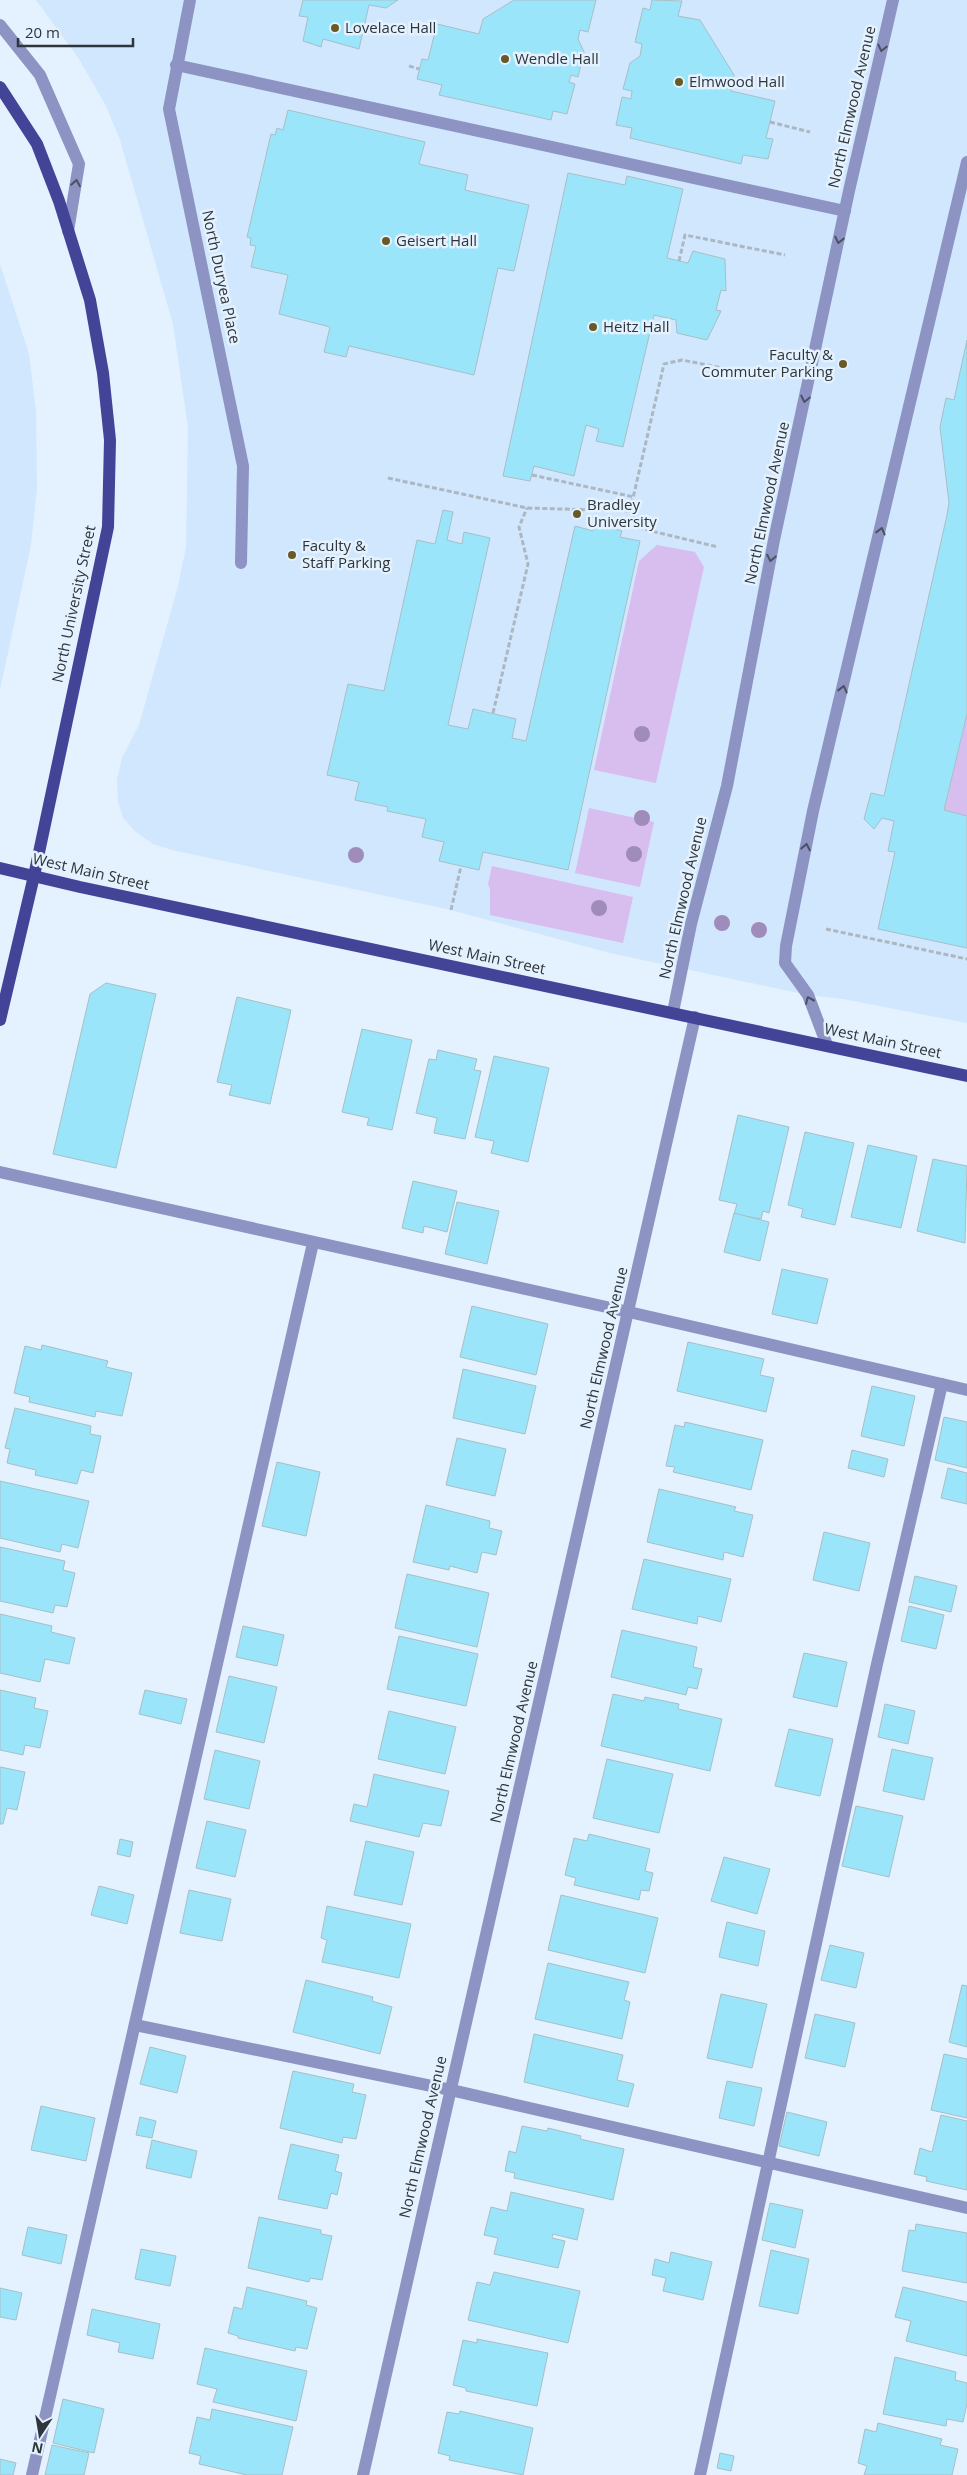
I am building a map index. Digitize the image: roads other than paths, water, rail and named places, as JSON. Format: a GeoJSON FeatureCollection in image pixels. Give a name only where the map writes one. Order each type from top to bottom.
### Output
{"type":"FeatureCollection","features":[{"type":"Feature","properties":{"kind":"main road","name":"North University Street"},"geometry":{"type":"LineString","coordinates":[[0,87],[37,144],[90,300],[103,374],[110,440],[108,527],[34,876],[0,1020]]}},
{"type":"Feature","properties":{"kind":"main road","name":"West Main Street"},"geometry":{"type":"LineString","coordinates":[[0,868],[967,1076]]}},
{"type":"Feature","properties":{"kind":"street","name":"North Duryea Place"},"geometry":{"type":"LineString","coordinates":[[190,0],[169,109],[242,466],[241,563]]}},
{"type":"Feature","properties":{"kind":"street","name":"North Elmwood Avenue"},"geometry":{"type":"LineString","coordinates":[[673,1012],[691,924],[727,786],[774,540],[893,0]]}},
{"type":"Feature","properties":{"kind":"street"},"geometry":{"type":"LineString","coordinates":[[0,26],[40,75],[79,164],[68,231]]}},
{"type":"Feature","properties":{"kind":"street"},"geometry":{"type":"LineString","coordinates":[[176,65],[845,211]]}},
{"type":"Feature","properties":{"kind":"street"},"geometry":{"type":"LineString","coordinates":[[827,1046],[808,995],[785,963],[786,946],[813,811],[967,162]]}},
{"type":"Feature","properties":{"kind":"street","name":"North Elmwood Avenue"},"geometry":{"type":"LineString","coordinates":[[363,2475],[695,1017]]}},
{"type":"Feature","properties":{"kind":"street"},"geometry":{"type":"LineString","coordinates":[[0,1172],[629,1312],[967,1390]]}},
{"type":"Feature","properties":{"kind":"street"},"geometry":{"type":"LineString","coordinates":[[32,2475],[313,1243]]}},
{"type":"Feature","properties":{"kind":"street"},"geometry":{"type":"LineString","coordinates":[[700,2475],[877,1664],[942,1384]]}},
{"type":"Feature","properties":{"kind":"street"},"geometry":{"type":"LineString","coordinates":[[135,2025],[451,2090],[967,2208]]}},
{"type":"Feature","properties":{"kind":"place","name":"Lovelace Hall"},"geometry":{"type":"Point","coordinates":[335,28]}},
{"type":"Feature","properties":{"kind":"place","name":"Wendle Hall"},"geometry":{"type":"Point","coordinates":[505,59]}},
{"type":"Feature","properties":{"kind":"place","name":"Elmwood Hall"},"geometry":{"type":"Point","coordinates":[679,82]}},
{"type":"Feature","properties":{"kind":"place","name":"Geisert Hall"},"geometry":{"type":"Point","coordinates":[386,241]}},
{"type":"Feature","properties":{"kind":"place","name":"Heitz Hall"},"geometry":{"type":"Point","coordinates":[593,327]}},
{"type":"Feature","properties":{"kind":"place","name":"Faculty & Commuter Parking"},"geometry":{"type":"Point","coordinates":[843,364]}},
{"type":"Feature","properties":{"kind":"place","name":"Bradley University"},"geometry":{"type":"Point","coordinates":[577,514]}},
{"type":"Feature","properties":{"kind":"place","name":"Faculty & Staff Parking"},"geometry":{"type":"Point","coordinates":[292,555]}}]}
